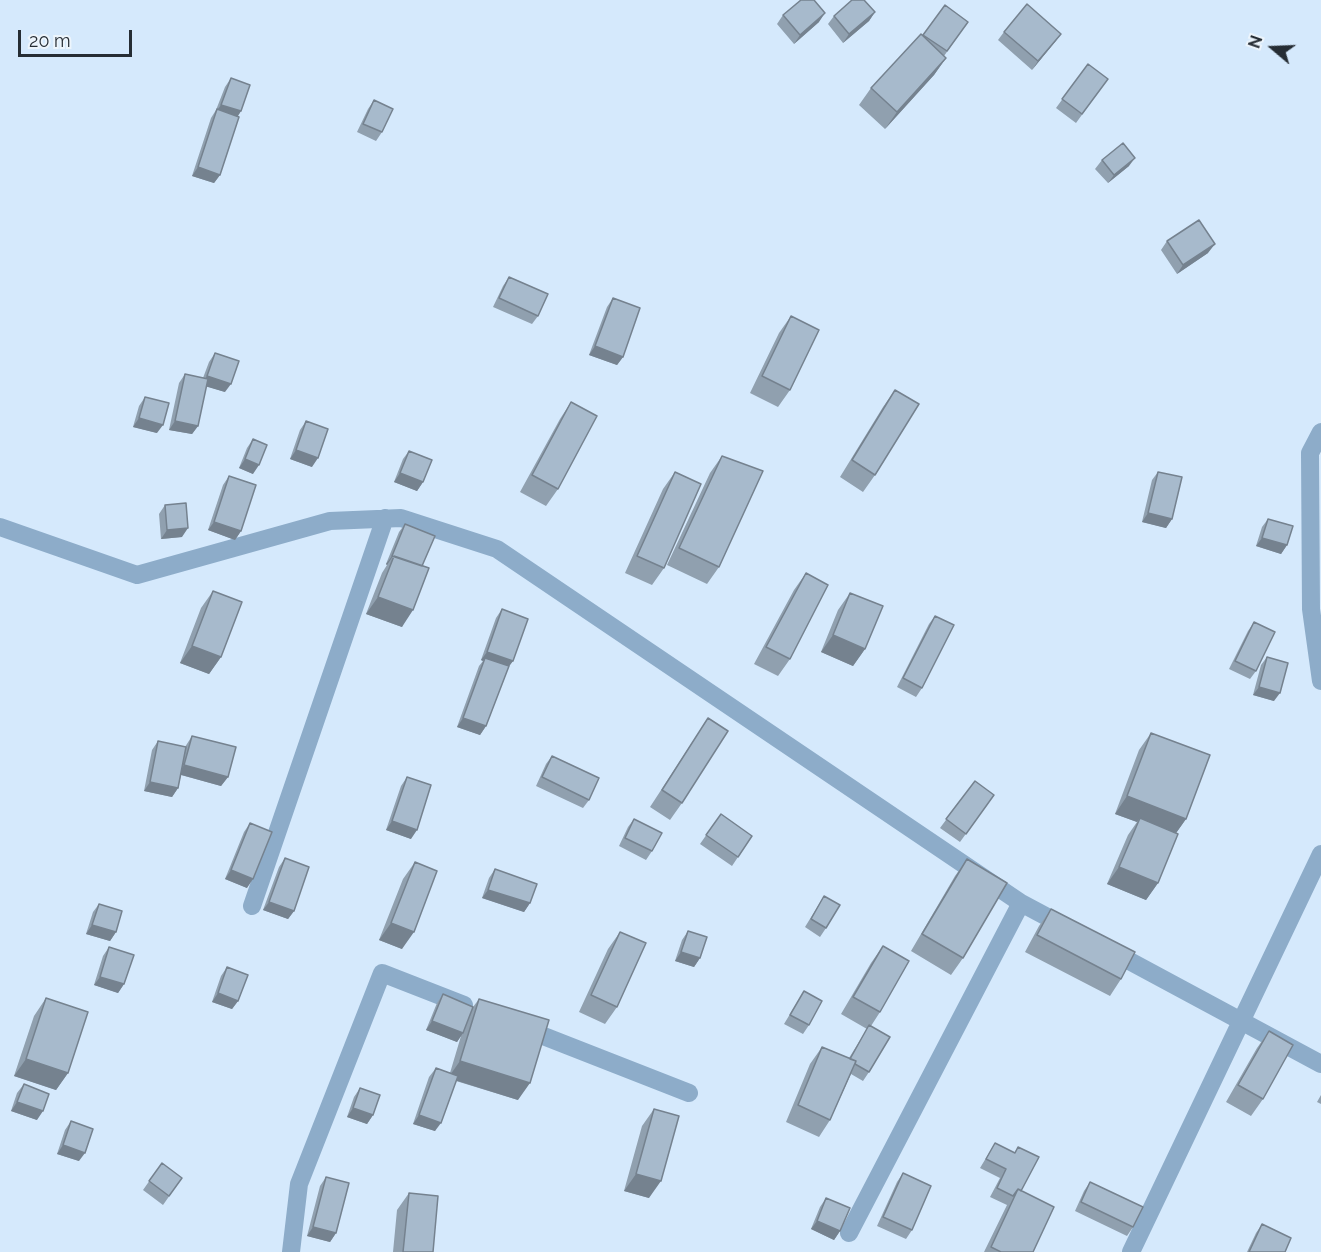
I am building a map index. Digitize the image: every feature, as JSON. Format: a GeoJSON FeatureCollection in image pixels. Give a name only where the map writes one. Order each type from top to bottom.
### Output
{"type":"FeatureCollection","features":[{"type":"Feature","properties":{"kind":"street"},"geometry":{"type":"LineString","coordinates":[[1321,432],[1310,453],[1310,465],[1311,609],[1321,681]]}},
{"type":"Feature","properties":{"kind":"street"},"geometry":{"type":"LineString","coordinates":[[252,906],[385,518]]}},
{"type":"Feature","properties":{"kind":"street"},"geometry":{"type":"LineString","coordinates":[[0,527],[137,574],[330,521],[401,518],[497,549],[1021,903],[1321,1064]]}},
{"type":"Feature","properties":{"kind":"street"},"geometry":{"type":"LineString","coordinates":[[1131,1252],[1321,854]]}},
{"type":"Feature","properties":{"kind":"street"},"geometry":{"type":"LineString","coordinates":[[849,1233],[1021,903]]}},
{"type":"Feature","properties":{"kind":"street"},"geometry":{"type":"LineString","coordinates":[[291,1252],[299,1184],[382,974],[481,1012]]}},
{"type":"Feature","properties":{"kind":"street"},"geometry":{"type":"LineString","coordinates":[[502,1020],[689,1093]]}},
{"type":"Feature","properties":{"kind":"building"},"geometry":{"type":"Polygon","coordinates":[[[801,0],[814,0],[825,13],[800,35],[783,15],[801,0]]]}},
{"type":"Feature","properties":{"kind":"building"},"geometry":{"type":"Polygon","coordinates":[[[852,0],[864,0],[875,12],[849,34],[834,16],[852,0]]]}},
{"type":"Feature","properties":{"kind":"building"},"geometry":{"type":"Polygon","coordinates":[[[1027,4],[1061,34],[1038,61],[1004,32],[1027,4]]]}},
{"type":"Feature","properties":{"kind":"building"},"geometry":{"type":"Polygon","coordinates":[[[945,5],[968,22],[947,51],[923,35],[945,5]]]}},
{"type":"Feature","properties":{"kind":"building"},"geometry":{"type":"Polygon","coordinates":[[[921,34],[946,58],[897,112],[871,88],[921,34]]]}},
{"type":"Feature","properties":{"kind":"building"},"geometry":{"type":"Polygon","coordinates":[[[1088,64],[1108,79],[1082,114],[1062,99],[1088,64]]]}},
{"type":"Feature","properties":{"kind":"building"},"geometry":{"type":"Polygon","coordinates":[[[231,78],[250,85],[241,111],[221,105],[231,78]]]}},
{"type":"Feature","properties":{"kind":"building"},"geometry":{"type":"Polygon","coordinates":[[[374,100],[393,109],[382,132],[363,124],[374,100]]]}},
{"type":"Feature","properties":{"kind":"building"},"geometry":{"type":"Polygon","coordinates":[[[217,109],[239,117],[220,175],[198,167],[217,109]]]}},
{"type":"Feature","properties":{"kind":"building"},"geometry":{"type":"Polygon","coordinates":[[[1123,143],[1135,158],[1114,175],[1102,160],[1123,143]]]}},
{"type":"Feature","properties":{"kind":"building"},"geometry":{"type":"Polygon","coordinates":[[[1199,220],[1215,244],[1183,265],[1167,241],[1199,220]]]}},
{"type":"Feature","properties":{"kind":"building"},"geometry":{"type":"Polygon","coordinates":[[[509,277],[548,294],[538,316],[499,298],[509,277]]]}},
{"type":"Feature","properties":{"kind":"building"},"geometry":{"type":"Polygon","coordinates":[[[613,298],[640,308],[623,357],[595,346],[613,298]]]}},
{"type":"Feature","properties":{"kind":"building"},"geometry":{"type":"Polygon","coordinates":[[[791,316],[819,330],[790,390],[762,376],[791,316]]]}},
{"type":"Feature","properties":{"kind":"building"},"geometry":{"type":"Polygon","coordinates":[[[215,353],[239,361],[231,384],[207,376],[215,353]]]}},
{"type":"Feature","properties":{"kind":"building"},"geometry":{"type":"Polygon","coordinates":[[[185,374],[208,379],[198,426],[175,421],[185,374]]]}},
{"type":"Feature","properties":{"kind":"building"},"geometry":{"type":"Polygon","coordinates":[[[895,390],[919,404],[875,475],[852,460],[895,390]]]}},
{"type":"Feature","properties":{"kind":"building"},"geometry":{"type":"Polygon","coordinates":[[[145,397],[169,403],[163,425],[139,418],[145,397]]]}},
{"type":"Feature","properties":{"kind":"building"},"geometry":{"type":"Polygon","coordinates":[[[571,402],[597,416],[558,489],[532,475],[571,402]]]}},
{"type":"Feature","properties":{"kind":"building"},"geometry":{"type":"Polygon","coordinates":[[[306,421],[328,429],[318,458],[296,450],[306,421]]]}},
{"type":"Feature","properties":{"kind":"building"},"geometry":{"type":"Polygon","coordinates":[[[253,439],[267,445],[259,465],[245,459],[253,439]]]}},
{"type":"Feature","properties":{"kind":"building"},"geometry":{"type":"Polygon","coordinates":[[[409,451],[432,460],[423,482],[400,473],[409,451]]]}},
{"type":"Feature","properties":{"kind":"building"},"geometry":{"type":"Polygon","coordinates":[[[722,456],[763,471],[719,567],[679,548],[722,456]]]}},
{"type":"Feature","properties":{"kind":"building"},"geometry":{"type":"Polygon","coordinates":[[[675,472],[701,484],[664,568],[637,556],[675,472]]]}},
{"type":"Feature","properties":{"kind":"building"},"geometry":{"type":"Polygon","coordinates":[[[1158,472],[1182,477],[1172,519],[1148,513],[1158,472]]]}},
{"type":"Feature","properties":{"kind":"building"},"geometry":{"type":"Polygon","coordinates":[[[229,476],[256,485],[241,531],[214,522],[229,476]]]}},
{"type":"Feature","properties":{"kind":"building"},"geometry":{"type":"Polygon","coordinates":[[[186,503],[188,528],[167,530],[165,505],[186,503]]]}},
{"type":"Feature","properties":{"kind":"building"},"geometry":{"type":"Polygon","coordinates":[[[1268,519],[1293,526],[1287,545],[1262,538],[1268,519]]]}},
{"type":"Feature","properties":{"kind":"building"},"geometry":{"type":"Polygon","coordinates":[[[405,524],[435,536],[422,566],[392,556],[405,524]]]}},
{"type":"Feature","properties":{"kind":"building"},"geometry":{"type":"Polygon","coordinates":[[[394,556],[429,568],[413,610],[378,597],[394,556]]]}},
{"type":"Feature","properties":{"kind":"building"},"geometry":{"type":"Polygon","coordinates":[[[806,573],[828,585],[790,659],[766,647],[806,573]]]}},
{"type":"Feature","properties":{"kind":"building"},"geometry":{"type":"Polygon","coordinates":[[[213,591],[242,602],[221,657],[192,646],[213,591]]]}},
{"type":"Feature","properties":{"kind":"building"},"geometry":{"type":"Polygon","coordinates":[[[850,593],[883,606],[865,649],[833,635],[850,593]]]}},
{"type":"Feature","properties":{"kind":"building"},"geometry":{"type":"Polygon","coordinates":[[[502,609],[528,619],[513,661],[487,652],[502,609]]]}},
{"type":"Feature","properties":{"kind":"building"},"geometry":{"type":"Polygon","coordinates":[[[935,616],[954,625],[922,688],[903,678],[935,616]]]}},
{"type":"Feature","properties":{"kind":"building"},"geometry":{"type":"Polygon","coordinates":[[[1254,622],[1275,632],[1256,671],[1235,661],[1254,622]]]}},
{"type":"Feature","properties":{"kind":"building"},"geometry":{"type":"Polygon","coordinates":[[[1267,657],[1288,663],[1280,693],[1259,687],[1267,657]]]}},
{"type":"Feature","properties":{"kind":"building"},"geometry":{"type":"Polygon","coordinates":[[[485,658],[509,666],[486,726],[463,718],[485,658]]]}},
{"type":"Feature","properties":{"kind":"building"},"geometry":{"type":"Polygon","coordinates":[[[708,718],[728,731],[682,803],[662,790],[708,718]]]}},
{"type":"Feature","properties":{"kind":"building"},"geometry":{"type":"Polygon","coordinates":[[[1151,733],[1210,755],[1186,819],[1127,796],[1151,733]]]}},
{"type":"Feature","properties":{"kind":"building"},"geometry":{"type":"Polygon","coordinates":[[[192,736],[236,747],[228,777],[184,765],[192,736]]]}},
{"type":"Feature","properties":{"kind":"building"},"geometry":{"type":"Polygon","coordinates":[[[158,741],[186,747],[178,788],[150,782],[158,741]]]}},
{"type":"Feature","properties":{"kind":"building"},"geometry":{"type":"Polygon","coordinates":[[[552,756],[599,778],[589,800],[542,777],[552,756]]]}},
{"type":"Feature","properties":{"kind":"building"},"geometry":{"type":"Polygon","coordinates":[[[407,777],[431,785],[417,830],[392,821],[407,777]]]}},
{"type":"Feature","properties":{"kind":"building"},"geometry":{"type":"Polygon","coordinates":[[[975,781],[994,795],[966,834],[946,819],[975,781]]]}},
{"type":"Feature","properties":{"kind":"building"},"geometry":{"type":"Polygon","coordinates":[[[721,814],[752,836],[738,857],[706,835],[721,814]]]}},
{"type":"Feature","properties":{"kind":"building"},"geometry":{"type":"Polygon","coordinates":[[[1140,818],[1178,834],[1158,883],[1119,867],[1140,818]]]}},
{"type":"Feature","properties":{"kind":"building"},"geometry":{"type":"Polygon","coordinates":[[[634,819],[662,833],[652,851],[625,838],[634,819]]]}},
{"type":"Feature","properties":{"kind":"building"},"geometry":{"type":"Polygon","coordinates":[[[250,823],[272,832],[253,879],[231,870],[250,823]]]}},
{"type":"Feature","properties":{"kind":"building"},"geometry":{"type":"Polygon","coordinates":[[[285,858],[309,867],[294,911],[269,902],[285,858]]]}},
{"type":"Feature","properties":{"kind":"building"},"geometry":{"type":"Polygon","coordinates":[[[967,859],[1007,883],[963,958],[922,934],[967,859]]]}},
{"type":"Feature","properties":{"kind":"building"},"geometry":{"type":"Polygon","coordinates":[[[415,862],[437,871],[414,932],[391,923],[415,862]]]}},
{"type":"Feature","properties":{"kind":"building"},"geometry":{"type":"Polygon","coordinates":[[[495,869],[537,884],[530,903],[488,890],[495,869]]]}},
{"type":"Feature","properties":{"kind":"building"},"geometry":{"type":"Polygon","coordinates":[[[824,896],[840,905],[826,928],[811,919],[824,896]]]}},
{"type":"Feature","properties":{"kind":"building"},"geometry":{"type":"Polygon","coordinates":[[[99,904],[122,911],[116,932],[92,925],[99,904]]]}},
{"type":"Feature","properties":{"kind":"building"},"geometry":{"type":"Polygon","coordinates":[[[1051,909],[1135,952],[1121,979],[1037,935],[1051,909]]]}},
{"type":"Feature","properties":{"kind":"building"},"geometry":{"type":"Polygon","coordinates":[[[688,931],[707,937],[700,958],[681,952],[688,931]]]}},
{"type":"Feature","properties":{"kind":"building"},"geometry":{"type":"Polygon","coordinates":[[[620,932],[646,943],[617,1007],[591,995],[620,932]]]}},
{"type":"Feature","properties":{"kind":"building"},"geometry":{"type":"Polygon","coordinates":[[[883,946],[909,961],[880,1012],[853,997],[883,946]]]}},
{"type":"Feature","properties":{"kind":"building"},"geometry":{"type":"Polygon","coordinates":[[[109,947],[134,955],[124,984],[100,977],[109,947]]]}},
{"type":"Feature","properties":{"kind":"building"},"geometry":{"type":"Polygon","coordinates":[[[227,967],[248,975],[238,1001],[218,993],[227,967]]]}},
{"type":"Feature","properties":{"kind":"building"},"geometry":{"type":"Polygon","coordinates":[[[804,991],[822,1001],[809,1025],[790,1015],[804,991]]]}},
{"type":"Feature","properties":{"kind":"building"},"geometry":{"type":"Polygon","coordinates":[[[443,994],[473,1007],[463,1033],[432,1021],[443,994]]]}},
{"type":"Feature","properties":{"kind":"building"},"geometry":{"type":"Polygon","coordinates":[[[46,998],[88,1012],[68,1073],[26,1059],[46,998]]]}},
{"type":"Feature","properties":{"kind":"building"},"geometry":{"type":"Polygon","coordinates":[[[479,999],[549,1020],[530,1083],[460,1061],[479,999]]]}},
{"type":"Feature","properties":{"kind":"building"},"geometry":{"type":"Polygon","coordinates":[[[869,1025],[890,1037],[869,1072],[850,1059],[869,1025]]]}},
{"type":"Feature","properties":{"kind":"building"},"geometry":{"type":"Polygon","coordinates":[[[1269,1031],[1293,1045],[1263,1099],[1238,1085],[1269,1031]]]}},
{"type":"Feature","properties":{"kind":"building"},"geometry":{"type":"Polygon","coordinates":[[[822,1047],[856,1061],[830,1120],[798,1105],[822,1047]]]}},
{"type":"Feature","properties":{"kind":"building"},"geometry":{"type":"Polygon","coordinates":[[[436,1068],[458,1076],[441,1123],[419,1115],[436,1068]]]}},
{"type":"Feature","properties":{"kind":"building"},"geometry":{"type":"Polygon","coordinates":[[[24,1084],[49,1094],[43,1111],[17,1102],[24,1084]]]}},
{"type":"Feature","properties":{"kind":"building"},"geometry":{"type":"Polygon","coordinates":[[[360,1088],[380,1095],[373,1115],[353,1108],[360,1088]]]}},
{"type":"Feature","properties":{"kind":"building"},"geometry":{"type":"Polygon","coordinates":[[[654,1109],[679,1116],[661,1181],[636,1174],[654,1109]]]}},
{"type":"Feature","properties":{"kind":"building"},"geometry":{"type":"Polygon","coordinates":[[[71,1121],[93,1129],[85,1153],[63,1145],[71,1121]]]}},
{"type":"Feature","properties":{"kind":"building"},"geometry":{"type":"Polygon","coordinates":[[[995,1143],[1015,1153],[1018,1147],[1039,1157],[1021,1191],[1018,1189],[1013,1196],[997,1188],[1006,1169],[986,1159],[995,1143]]]}},
{"type":"Feature","properties":{"kind":"building"},"geometry":{"type":"Polygon","coordinates":[[[162,1163],[182,1178],[169,1196],[149,1181],[162,1163]]]}},
{"type":"Feature","properties":{"kind":"building"},"geometry":{"type":"Polygon","coordinates":[[[903,1173],[931,1186],[912,1230],[883,1217],[903,1173]]]}},
{"type":"Feature","properties":{"kind":"building"},"geometry":{"type":"Polygon","coordinates":[[[326,1177],[349,1183],[336,1233],[313,1227],[326,1177]]]}},
{"type":"Feature","properties":{"kind":"building"},"geometry":{"type":"Polygon","coordinates":[[[1090,1182],[1143,1207],[1133,1227],[1081,1202],[1090,1182]]]}},
{"type":"Feature","properties":{"kind":"building"},"geometry":{"type":"Polygon","coordinates":[[[1018,1189],[1054,1207],[1033,1252],[1001,1252],[991,1247],[1018,1189]]]}},
{"type":"Feature","properties":{"kind":"building"},"geometry":{"type":"Polygon","coordinates":[[[409,1193],[438,1196],[433,1252],[403,1252],[409,1193]]]}},
{"type":"Feature","properties":{"kind":"building"},"geometry":{"type":"Polygon","coordinates":[[[826,1198],[850,1208],[840,1231],[817,1221],[826,1198]]]}},
{"type":"Feature","properties":{"kind":"building"},"geometry":{"type":"Polygon","coordinates":[[[1262,1224],[1291,1238],[1285,1252],[1249,1252],[1262,1224]]]}}]}
